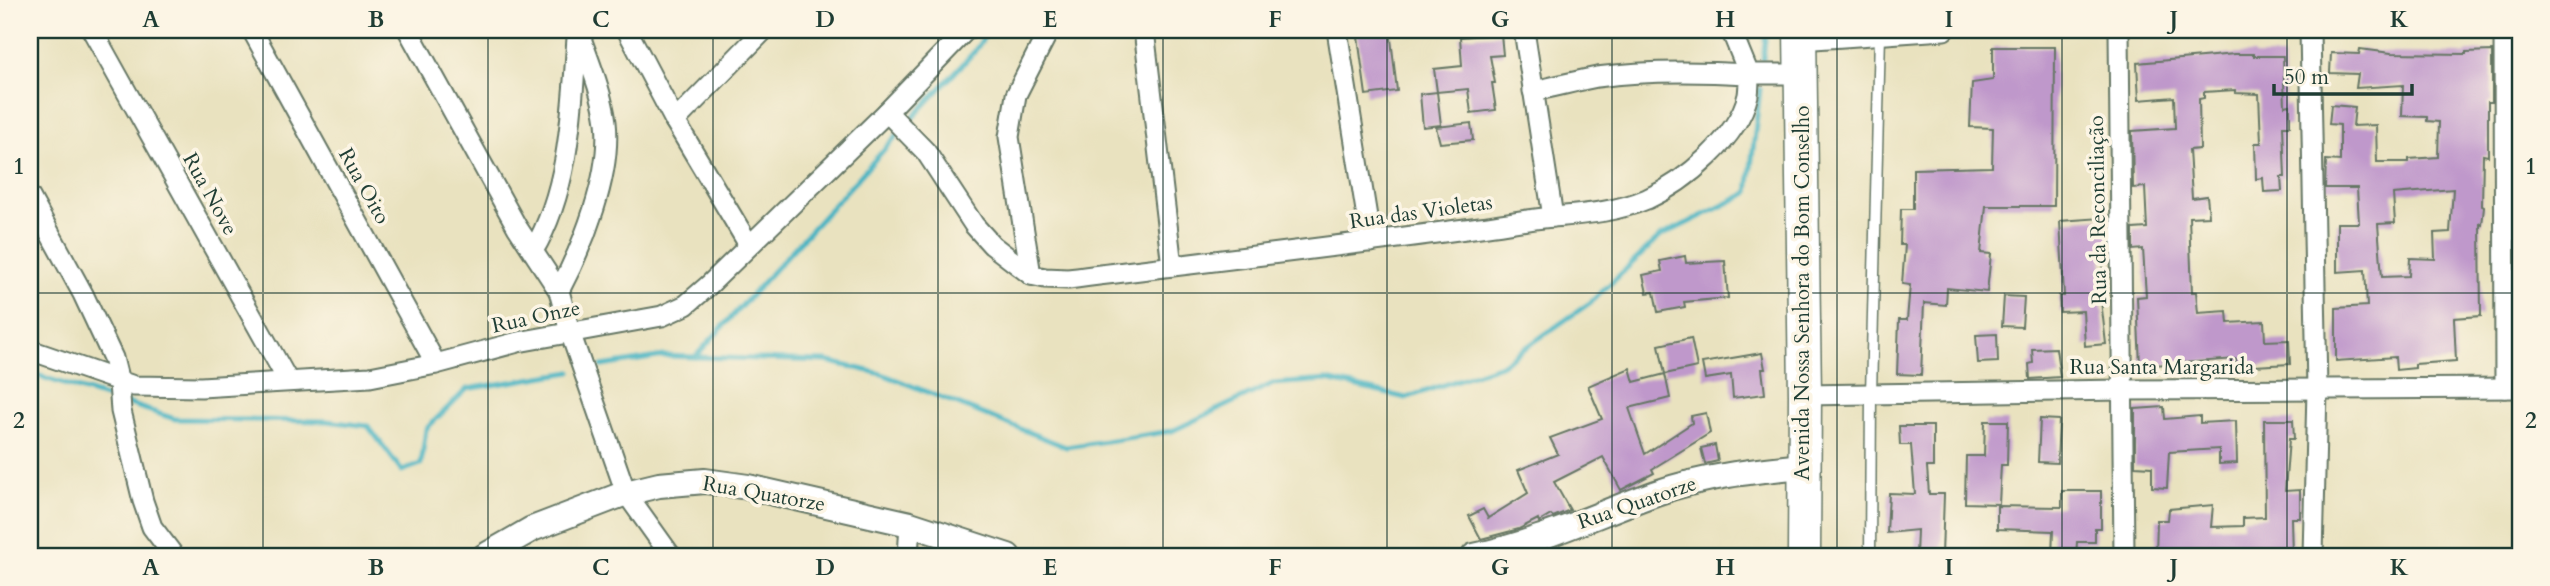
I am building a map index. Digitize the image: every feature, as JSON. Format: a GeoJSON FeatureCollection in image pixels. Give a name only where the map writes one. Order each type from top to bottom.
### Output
{"type":"FeatureCollection","features":[{"type":"Feature","properties":{"kind":"main road","name":"Avenida Nossa Senhora do Bom Conselho"},"geometry":{"type":"LineString","coordinates":[[1800,35],[1805,395],[1804,556]]}},
{"type":"Feature","properties":{"kind":"street","name":"Rua Nove"},"geometry":{"type":"LineString","coordinates":[[92,30],[288,381]]}},
{"type":"Feature","properties":{"kind":"street","name":"Rua Oito"},"geometry":{"type":"LineString","coordinates":[[252,30],[436,365]]}},
{"type":"Feature","properties":{"kind":"street"},"geometry":{"type":"LineString","coordinates":[[408,30],[533,251],[559,291],[570,332],[626,493],[671,556]]}},
{"type":"Feature","properties":{"kind":"street"},"geometry":{"type":"LineString","coordinates":[[533,251],[544,233],[569,134],[578,30]]}},
{"type":"Feature","properties":{"kind":"street"},"geometry":{"type":"LineString","coordinates":[[559,291],[579,253],[605,160],[606,122],[597,85],[578,30]]}},
{"type":"Feature","properties":{"kind":"street"},"geometry":{"type":"LineString","coordinates":[[627,30],[675,121],[749,245]]}},
{"type":"Feature","properties":{"kind":"street"},"geometry":{"type":"LineString","coordinates":[[675,121],[764,30]]}},
{"type":"Feature","properties":{"kind":"street","name":"Rua Onze"},"geometry":{"type":"LineString","coordinates":[[30,350],[120,395],[134,386],[201,387],[370,377],[436,365],[518,342],[662,316],[685,305],[749,245],[887,112],[966,30]]}},
{"type":"Feature","properties":{"kind":"street"},"geometry":{"type":"LineString","coordinates":[[1031,275],[1009,137],[1016,94],[1049,30]]}},
{"type":"Feature","properties":{"kind":"street"},"geometry":{"type":"LineString","coordinates":[[1144,30],[1172,266]]}},
{"type":"Feature","properties":{"kind":"street"},"geometry":{"type":"LineString","coordinates":[[1337,30],[1371,242]]}},
{"type":"Feature","properties":{"kind":"street"},"geometry":{"type":"LineString","coordinates":[[1524,30],[1553,217]]}},
{"type":"Feature","properties":{"kind":"street"},"geometry":{"type":"LineString","coordinates":[[1731,30],[1749,74]]}},
{"type":"Feature","properties":{"kind":"street"},"geometry":{"type":"LineString","coordinates":[[1800,35],[1944,30]]}},
{"type":"Feature","properties":{"kind":"street","name":"Rua da Reconciliação"},"geometry":{"type":"LineString","coordinates":[[2119,30],[2123,556]]}},
{"type":"Feature","properties":{"kind":"street"},"geometry":{"type":"LineString","coordinates":[[2310,30],[2317,389],[2312,556]]}},
{"type":"Feature","properties":{"kind":"street"},"geometry":{"type":"LineString","coordinates":[[2504,30],[2513,388]]}},
{"type":"Feature","properties":{"kind":"street"},"geometry":{"type":"LineString","coordinates":[[1534,92],[1596,78],[1632,74],[1702,71],[1800,74]]}},
{"type":"Feature","properties":{"kind":"street","name":"Rua das Violetas"},"geometry":{"type":"LineString","coordinates":[[1031,275],[1068,279],[1553,217],[1588,215],[1619,208],[1647,199],[1673,185],[1700,164],[1735,122],[1748,93],[1749,74]]}},
{"type":"Feature","properties":{"kind":"street"},"geometry":{"type":"LineString","coordinates":[[887,112],[940,172],[974,225],[992,244],[1031,275]]}},
{"type":"Feature","properties":{"kind":"street"},"geometry":{"type":"LineString","coordinates":[[30,197],[83,294],[113,358],[143,501],[152,527],[174,556]]}},
{"type":"Feature","properties":{"kind":"street","name":"Rua Santa Margarida"},"geometry":{"type":"LineString","coordinates":[[1805,395],[2513,388]]}},
{"type":"Feature","properties":{"kind":"street","name":"Rua Quatorze"},"geometry":{"type":"LineString","coordinates":[[1474,556],[1510,549],[1550,536],[1658,492],[1722,474],[1803,466]]}},
{"type":"Feature","properties":{"kind":"street","name":"Rua Quatorze"},"geometry":{"type":"LineString","coordinates":[[485,556],[532,530],[626,493],[659,485],[705,481],[748,487],[911,524],[1008,556]]}},
{"type":"Feature","properties":{"kind":"street"},"geometry":{"type":"LineString","coordinates":[[1795,556],[1804,521]]}},
{"type":"Feature","properties":{"kind":"street"},"geometry":{"type":"LineString","coordinates":[[908,556],[911,524]]}},
{"type":"Feature","properties":{"kind":"lane"},"geometry":{"type":"LineString","coordinates":[[1870,556],[1880,32]]}},
{"type":"Feature","properties":{"kind":"building"},"geometry":{"type":"Polygon","coordinates":[[[1357,30],[1390,30],[1397,91],[1366,95],[1357,30]]]}},
{"type":"Feature","properties":{"kind":"building"},"geometry":{"type":"Polygon","coordinates":[[[1501,34],[1503,55],[1490,56],[1496,110],[1471,113],[1468,89],[1437,92],[1434,69],[1462,66],[1460,37],[1501,34]]]}},
{"type":"Feature","properties":{"kind":"building"},"geometry":{"type":"Polygon","coordinates":[[[1993,47],[2055,47],[2054,206],[1986,206],[1981,253],[1991,254],[1987,292],[1947,288],[1946,305],[1924,303],[1921,375],[1897,374],[1899,320],[1907,320],[1910,285],[1902,284],[1905,245],[1900,245],[1901,209],[1913,209],[1913,169],[1992,167],[1993,128],[1970,127],[1972,83],[1993,80],[1993,47]]]}},
{"type":"Feature","properties":{"kind":"building"},"geometry":{"type":"Polygon","coordinates":[[[2360,49],[2391,53],[2466,54],[2492,51],[2492,102],[2488,102],[2488,156],[2483,155],[2484,207],[2482,225],[2480,224],[2481,316],[2454,318],[2456,361],[2415,364],[2415,368],[2396,370],[2395,357],[2336,361],[2336,308],[2367,306],[2365,270],[2337,272],[2337,223],[2359,223],[2357,188],[2325,188],[2326,160],[2340,161],[2340,125],[2329,124],[2331,105],[2355,107],[2353,126],[2376,125],[2377,162],[2409,162],[2409,159],[2438,157],[2439,122],[2427,121],[2427,117],[2402,116],[2403,85],[2356,88],[2358,74],[2330,73],[2331,53],[2359,54],[2360,49]],[[2453,189],[2393,194],[2395,223],[2378,224],[2382,277],[2409,276],[2410,258],[2435,259],[2434,233],[2450,232],[2453,189]]]}},
{"type":"Feature","properties":{"kind":"building"},"geometry":{"type":"Polygon","coordinates":[[[2516,53],[2520,53],[2520,104],[2516,104],[2516,53]]]}},
{"type":"Feature","properties":{"kind":"building"},"geometry":{"type":"Polygon","coordinates":[[[2235,54],[2283,56],[2285,106],[2290,105],[2290,126],[2283,126],[2285,177],[2281,177],[2282,191],[2264,192],[2263,178],[2256,179],[2255,143],[2261,143],[2259,94],[2235,93],[2235,90],[2204,92],[2204,98],[2199,99],[2200,149],[2189,150],[2192,198],[2207,196],[2209,216],[2189,217],[2192,292],[2196,292],[2198,313],[2227,311],[2228,323],[2264,321],[2265,341],[2289,340],[2290,364],[2236,367],[2236,359],[2140,366],[2137,297],[2146,296],[2143,249],[2133,250],[2133,229],[2147,228],[2145,187],[2133,188],[2132,131],[2175,128],[2174,97],[2139,100],[2137,63],[2235,54]]]}},
{"type":"Feature","properties":{"kind":"building"},"geometry":{"type":"Polygon","coordinates":[[[1437,92],[1441,125],[1423,127],[1420,94],[1437,92]]]}},
{"type":"Feature","properties":{"kind":"building"},"geometry":{"type":"Polygon","coordinates":[[[1471,123],[1473,140],[1440,143],[1436,127],[1471,123]]]}},
{"type":"Feature","properties":{"kind":"building"},"geometry":{"type":"Polygon","coordinates":[[[2101,218],[2102,230],[2109,230],[2109,251],[2102,251],[2104,283],[2099,283],[2106,344],[2085,346],[2083,311],[2060,312],[2059,296],[2064,296],[2060,221],[2101,218]]]}},
{"type":"Feature","properties":{"kind":"building"},"geometry":{"type":"Polygon","coordinates":[[[1685,256],[1686,263],[1725,261],[1728,298],[1684,302],[1685,307],[1658,312],[1654,292],[1647,293],[1643,275],[1662,271],[1660,261],[1685,256]]]}},
{"type":"Feature","properties":{"kind":"building"},"geometry":{"type":"Polygon","coordinates":[[[2004,296],[2024,297],[2022,327],[2002,326],[2004,296]]]}},
{"type":"Feature","properties":{"kind":"building"},"geometry":{"type":"Polygon","coordinates":[[[1997,334],[1998,362],[1978,363],[1976,335],[1997,334]]]}},
{"type":"Feature","properties":{"kind":"building"},"geometry":{"type":"Polygon","coordinates":[[[1691,338],[1697,367],[1665,374],[1659,345],[1691,338]]]}},
{"type":"Feature","properties":{"kind":"building"},"geometry":{"type":"Polygon","coordinates":[[[2056,348],[2060,377],[2030,379],[2032,349],[2056,348]]]}},
{"type":"Feature","properties":{"kind":"building"},"geometry":{"type":"Polygon","coordinates":[[[1762,353],[1765,394],[1733,398],[1731,375],[1705,379],[1702,363],[1762,353]]]}},
{"type":"Feature","properties":{"kind":"building"},"geometry":{"type":"Polygon","coordinates":[[[1630,368],[1634,382],[1665,374],[1670,398],[1629,408],[1645,454],[1692,423],[1691,416],[1706,413],[1710,433],[1652,469],[1654,473],[1621,490],[1603,457],[1554,482],[1570,510],[1553,517],[1551,515],[1539,522],[1538,519],[1519,529],[1481,539],[1469,516],[1483,509],[1488,518],[1528,493],[1518,470],[1558,454],[1550,438],[1602,419],[1588,386],[1630,368]]]}},
{"type":"Feature","properties":{"kind":"building"},"geometry":{"type":"Polygon","coordinates":[[[2164,407],[2165,419],[2200,416],[2200,423],[2236,421],[2237,463],[2219,464],[2219,449],[2169,452],[2167,488],[2152,487],[2152,467],[2135,466],[2135,409],[2164,407]]]}},
{"type":"Feature","properties":{"kind":"building"},"geometry":{"type":"Polygon","coordinates":[[[2040,419],[2059,420],[2057,463],[2038,462],[2040,419]]]}},
{"type":"Feature","properties":{"kind":"building"},"geometry":{"type":"Polygon","coordinates":[[[2264,420],[2293,420],[2294,439],[2289,439],[2285,491],[2300,490],[2300,518],[2291,518],[2292,556],[2231,553],[2231,556],[2156,556],[2157,520],[2168,520],[2169,509],[2213,505],[2211,527],[2243,526],[2243,518],[2265,517],[2264,420]]]}},
{"type":"Feature","properties":{"kind":"building"},"geometry":{"type":"Polygon","coordinates":[[[1985,421],[2008,421],[2007,465],[2001,465],[1999,504],[1965,503],[1966,456],[1984,456],[1985,421]]]}},
{"type":"Feature","properties":{"kind":"building"},"geometry":{"type":"Polygon","coordinates":[[[1899,426],[1933,426],[1933,467],[1927,467],[1929,494],[1944,494],[1942,556],[1916,556],[1917,530],[1887,533],[1889,493],[1915,494],[1911,445],[1900,445],[1899,426]]]}},
{"type":"Feature","properties":{"kind":"building"},"geometry":{"type":"Polygon","coordinates":[[[1715,445],[1718,461],[1705,464],[1701,448],[1715,445]]]}},
{"type":"Feature","properties":{"kind":"building"},"geometry":{"type":"Polygon","coordinates":[[[2062,491],[2101,491],[2101,528],[2095,528],[2095,542],[2077,542],[2076,556],[2052,556],[2053,531],[1997,529],[1997,506],[2062,507],[2062,491]]]}},
{"type":"Feature","properties":{"kind":"waterway"},"geometry":{"type":"LineString","coordinates":[[906,125],[974,52],[989,30]]}},
{"type":"Feature","properties":{"kind":"waterway"},"geometry":{"type":"LineString","coordinates":[[1763,59],[1766,30]]}},
{"type":"Feature","properties":{"kind":"waterway"},"geometry":{"type":"LineString","coordinates":[[602,366],[664,356],[826,361],[882,374],[1066,447],[1172,431],[1272,384],[1327,380],[1406,398],[1501,365],[1591,302],[1661,236],[1748,193],[1760,89]]}},
{"type":"Feature","properties":{"kind":"waterway"},"geometry":{"type":"LineString","coordinates":[[695,357],[900,132]]}},
{"type":"Feature","properties":{"kind":"waterway"},"geometry":{"type":"LineString","coordinates":[[126,403],[175,419],[327,421],[368,426],[402,471],[421,464],[426,429],[467,389],[571,372]]}},
{"type":"Feature","properties":{"kind":"waterway"},"geometry":{"type":"LineString","coordinates":[[30,373],[117,401]]}}]}
